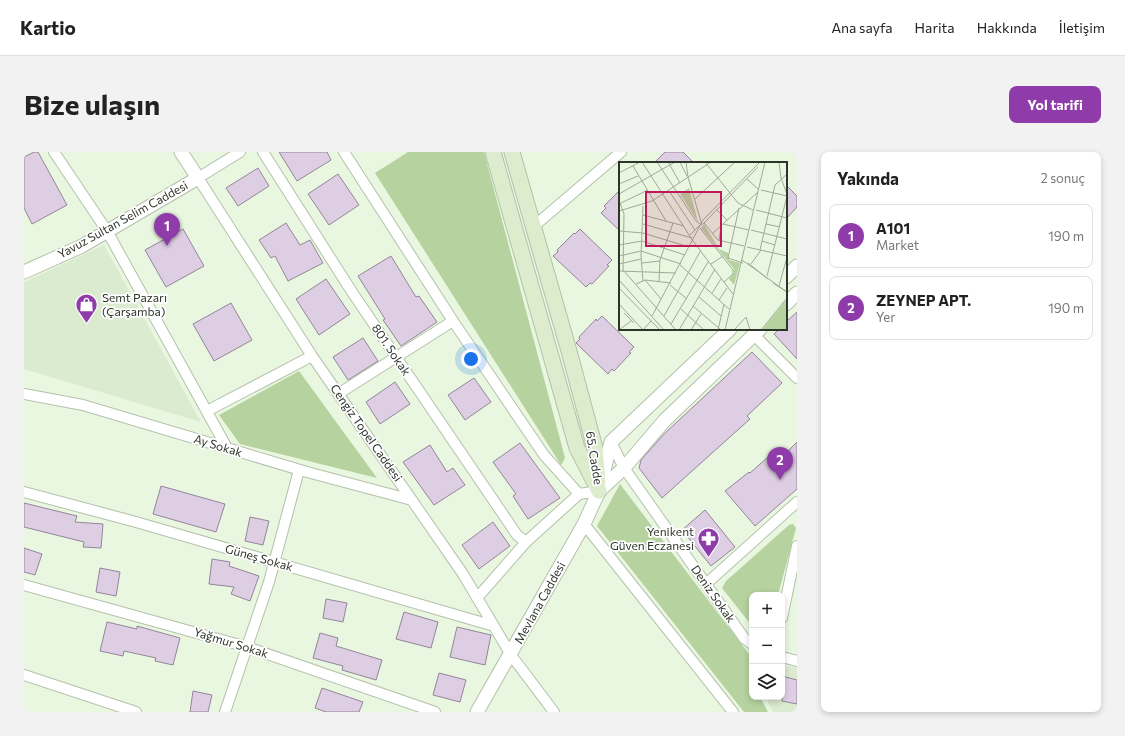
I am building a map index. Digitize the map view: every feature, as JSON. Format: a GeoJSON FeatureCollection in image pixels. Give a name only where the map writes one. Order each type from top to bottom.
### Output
{"type":"FeatureCollection","features":[{"type":"Feature","properties":{"kind":"main road","name":"65. Cadde"},"geometry":{"type":"LineString","coordinates":[[493,152],[577,448],[599,491]]}},
{"type":"Feature","properties":{"kind":"main road","name":"65. Cadde"},"geometry":{"type":"LineString","coordinates":[[512,152],[569,351],[594,448],[599,491]]}},
{"type":"Feature","properties":{"kind":"street"},"geometry":{"type":"LineString","coordinates":[[54,152],[107,231],[227,448]]}},
{"type":"Feature","properties":{"kind":"street","name":"Cengiz Topel Caddesi"},"geometry":{"type":"LineString","coordinates":[[181,152],[312,356],[412,500],[477,598],[510,656],[554,712]]}},
{"type":"Feature","properties":{"kind":"street","name":"Yavuz Sultan Selim Caddesi"},"geometry":{"type":"LineString","coordinates":[[24,272],[82,246],[240,152]]}},
{"type":"Feature","properties":{"kind":"street","name":"801. Sokak"},"geometry":{"type":"LineString","coordinates":[[263,152],[352,292],[517,535],[526,542]]}},
{"type":"Feature","properties":{"kind":"street"},"geometry":{"type":"LineString","coordinates":[[344,152],[453,321],[544,456],[579,494]]}},
{"type":"Feature","properties":{"kind":"street"},"geometry":{"type":"LineString","coordinates":[[533,227],[621,152]]}},
{"type":"Feature","properties":{"kind":"street"},"geometry":{"type":"LineString","coordinates":[[787,275],[797,266]]}},
{"type":"Feature","properties":{"kind":"street"},"geometry":{"type":"LineString","coordinates":[[787,303],[797,293]]}},
{"type":"Feature","properties":{"kind":"street"},"geometry":{"type":"LineString","coordinates":[[338,394],[453,321]]}},
{"type":"Feature","properties":{"kind":"street"},"geometry":{"type":"LineString","coordinates":[[599,491],[612,442],[729,330]]}},
{"type":"Feature","properties":{"kind":"street"},"geometry":{"type":"LineString","coordinates":[[477,598],[526,542],[579,494],[599,491],[624,468],[664,421],[757,332],[797,378]]}},
{"type":"Feature","properties":{"kind":"street"},"geometry":{"type":"LineString","coordinates":[[207,411],[312,356]]}},
{"type":"Feature","properties":{"kind":"street","name":"Ay Sokak"},"geometry":{"type":"LineString","coordinates":[[24,394],[83,405],[299,470],[412,500]]}},
{"type":"Feature","properties":{"kind":"street","name":"Deniz Sokak"},"geometry":{"type":"LineString","coordinates":[[612,442],[624,468],[744,638],[749,642]]}},
{"type":"Feature","properties":{"kind":"street"},"geometry":{"type":"LineString","coordinates":[[225,712],[274,563],[299,470]]}},
{"type":"Feature","properties":{"kind":"street","name":"Mevlana Caddesi"},"geometry":{"type":"LineString","coordinates":[[477,712],[584,524],[599,491]]}},
{"type":"Feature","properties":{"kind":"street","name":"Güneş Sokak"},"geometry":{"type":"LineString","coordinates":[[24,492],[136,522],[494,626]]}},
{"type":"Feature","properties":{"kind":"street"},"geometry":{"type":"LineString","coordinates":[[706,584],[797,502]]}},
{"type":"Feature","properties":{"kind":"street"},"geometry":{"type":"LineString","coordinates":[[584,524],[733,712]]}},
{"type":"Feature","properties":{"kind":"street"},"geometry":{"type":"LineString","coordinates":[[785,604],[797,546]]}},
{"type":"Feature","properties":{"kind":"street","name":"Yağmur Sokak"},"geometry":{"type":"LineString","coordinates":[[24,585],[247,647],[435,712]]}},
{"type":"Feature","properties":{"kind":"street"},"geometry":{"type":"LineString","coordinates":[[785,658],[797,661]]}},
{"type":"Feature","properties":{"kind":"street"},"geometry":{"type":"LineString","coordinates":[[24,675],[136,712]]}},
{"type":"Feature","properties":{"kind":"shaded area","name":"Semt Pazarı (Çarşamba)"},"geometry":{"type":"Polygon","coordinates":[[[104,245],[201,422],[24,369],[24,282],[104,245]]]}},
{"type":"Feature","properties":{"kind":"shaded area"},"geometry":{"type":"Polygon","coordinates":[[[785,666],[797,668],[797,712],[773,712],[767,700],[785,700],[785,666]]]}},
{"type":"Feature","properties":{"kind":"green space"},"geometry":{"type":"Polygon","coordinates":[[[408,152],[484,152],[565,458],[561,465],[375,173],[408,152]]]}},
{"type":"Feature","properties":{"kind":"green space"},"geometry":{"type":"Polygon","coordinates":[[[299,371],[377,478],[240,444],[219,415],[299,371]]]}},
{"type":"Feature","properties":{"kind":"green space"},"geometry":{"type":"Polygon","coordinates":[[[620,484],[749,654],[749,700],[762,700],[768,712],[744,712],[597,526],[620,484]]]}},
{"type":"Feature","properties":{"kind":"green space"},"geometry":{"type":"Polygon","coordinates":[[[793,524],[796,528],[779,592],[749,592],[749,622],[722,588],[726,581],[789,525],[793,524]]]}},
{"type":"Feature","properties":{"kind":"building"},"geometry":{"type":"Polygon","coordinates":[[[34,152],[38,152],[67,205],[32,224],[24,208],[24,157],[34,152]]]}},
{"type":"Feature","properties":{"kind":"building"},"geometry":{"type":"Polygon","coordinates":[[[279,152],[327,152],[331,160],[297,181],[279,152]]]}},
{"type":"Feature","properties":{"kind":"building"},"geometry":{"type":"Polygon","coordinates":[[[665,152],[683,152],[693,162],[655,162],[665,152]]]}},
{"type":"Feature","properties":{"kind":"building"},"geometry":{"type":"Polygon","coordinates":[[[258,168],[269,186],[238,206],[226,188],[258,168]]]}},
{"type":"Feature","properties":{"kind":"building"},"geometry":{"type":"Polygon","coordinates":[[[338,174],[359,205],[329,225],[308,194],[338,174]]]}},
{"type":"Feature","properties":{"kind":"building"},"geometry":{"type":"Polygon","coordinates":[[[787,186],[797,196],[797,207],[787,218],[787,186]]]}},
{"type":"Feature","properties":{"kind":"building"},"geometry":{"type":"Polygon","coordinates":[[[619,191],[619,230],[601,213],[606,208],[604,206],[619,191]]]}},
{"type":"Feature","properties":{"kind":"building"},"geometry":{"type":"Polygon","coordinates":[[[286,223],[300,245],[310,240],[323,263],[288,281],[275,256],[271,258],[259,240],[286,223]]]}},
{"type":"Feature","properties":{"kind":"building"},"geometry":{"type":"Polygon","coordinates":[[[183,229],[204,266],[166,287],[145,250],[183,229]]]}},
{"type":"Feature","properties":{"kind":"building"},"geometry":{"type":"Polygon","coordinates":[[[580,229],[612,260],[607,265],[609,266],[592,284],[590,283],[586,287],[553,256],[574,233],[575,234],[580,229]]]}},
{"type":"Feature","properties":{"kind":"building"},"geometry":{"type":"Polygon","coordinates":[[[391,256],[416,297],[419,296],[437,322],[401,346],[383,320],[385,319],[358,276],[391,256]]]}},
{"type":"Feature","properties":{"kind":"building"},"geometry":{"type":"Polygon","coordinates":[[[326,279],[350,314],[319,335],[296,299],[326,279]]]}},
{"type":"Feature","properties":{"kind":"building"},"geometry":{"type":"Polygon","coordinates":[[[231,303],[252,340],[214,361],[193,324],[231,303]]]}},
{"type":"Feature","properties":{"kind":"building"},"geometry":{"type":"Polygon","coordinates":[[[797,312],[797,359],[774,334],[778,330],[787,330],[787,321],[797,312]]]}},
{"type":"Feature","properties":{"kind":"building"},"geometry":{"type":"Polygon","coordinates":[[[602,316],[634,347],[629,352],[631,353],[614,371],[612,369],[608,374],[576,343],[580,339],[579,337],[596,319],[597,321],[602,316]]]}},
{"type":"Feature","properties":{"kind":"building"},"geometry":{"type":"Polygon","coordinates":[[[363,338],[378,361],[348,380],[333,357],[363,338]]]}},
{"type":"Feature","properties":{"kind":"building"},"geometry":{"type":"Polygon","coordinates":[[[752,352],[782,383],[747,416],[750,419],[662,498],[639,468],[641,460],[664,434],[752,352]]]}},
{"type":"Feature","properties":{"kind":"building"},"geometry":{"type":"Polygon","coordinates":[[[474,378],[491,402],[465,420],[448,395],[474,378]]]}},
{"type":"Feature","properties":{"kind":"building"},"geometry":{"type":"Polygon","coordinates":[[[395,382],[410,404],[380,424],[366,402],[395,382]]]}},
{"type":"Feature","properties":{"kind":"building"},"geometry":{"type":"Polygon","coordinates":[[[797,442],[797,489],[755,526],[725,491],[749,472],[750,473],[777,449],[783,456],[797,442]]]}},
{"type":"Feature","properties":{"kind":"building"},"geometry":{"type":"Polygon","coordinates":[[[520,443],[560,498],[528,519],[513,496],[516,494],[493,462],[520,443]]]}},
{"type":"Feature","properties":{"kind":"building"},"geometry":{"type":"Polygon","coordinates":[[[430,445],[447,472],[453,468],[465,485],[434,505],[403,462],[430,445]]]}},
{"type":"Feature","properties":{"kind":"building"},"geometry":{"type":"Polygon","coordinates":[[[161,486],[225,504],[216,532],[153,514],[161,486]]]}},
{"type":"Feature","properties":{"kind":"building"},"geometry":{"type":"Polygon","coordinates":[[[24,503],[77,516],[75,522],[103,524],[101,548],[83,547],[84,542],[24,527],[24,503]]]}},
{"type":"Feature","properties":{"kind":"building"},"geometry":{"type":"Polygon","coordinates":[[[705,510],[735,547],[711,566],[682,530],[705,510]]]}},
{"type":"Feature","properties":{"kind":"building"},"geometry":{"type":"Polygon","coordinates":[[[250,517],[269,521],[263,545],[245,541],[250,517]]]}},
{"type":"Feature","properties":{"kind":"building"},"geometry":{"type":"Polygon","coordinates":[[[493,522],[510,546],[479,569],[462,545],[493,522]]]}},
{"type":"Feature","properties":{"kind":"building"},"geometry":{"type":"Polygon","coordinates":[[[24,548],[42,554],[35,575],[24,572],[24,548]]]}},
{"type":"Feature","properties":{"kind":"building"},"geometry":{"type":"Polygon","coordinates":[[[212,559],[230,562],[229,566],[259,576],[250,601],[231,594],[234,587],[209,584],[212,559]]]}},
{"type":"Feature","properties":{"kind":"building"},"geometry":{"type":"Polygon","coordinates":[[[100,568],[120,572],[116,596],[96,592],[100,568]]]}},
{"type":"Feature","properties":{"kind":"building"},"geometry":{"type":"Polygon","coordinates":[[[326,599],[347,603],[343,622],[323,618],[326,599]]]}},
{"type":"Feature","properties":{"kind":"building"},"geometry":{"type":"Polygon","coordinates":[[[404,612],[438,622],[431,648],[396,639],[404,612]]]}},
{"type":"Feature","properties":{"kind":"building"},"geometry":{"type":"Polygon","coordinates":[[[107,622],[137,629],[137,626],[180,638],[173,665],[155,661],[156,658],[124,651],[123,656],[100,651],[107,622]]]}},
{"type":"Feature","properties":{"kind":"building"},"geometry":{"type":"Polygon","coordinates":[[[457,627],[491,635],[485,665],[450,657],[457,627]]]}},
{"type":"Feature","properties":{"kind":"building"},"geometry":{"type":"Polygon","coordinates":[[[320,633],[338,638],[336,646],[382,660],[376,680],[342,670],[343,666],[313,658],[320,633]]]}},
{"type":"Feature","properties":{"kind":"building"},"geometry":{"type":"Polygon","coordinates":[[[439,673],[466,680],[460,702],[433,695],[439,673]]]}},
{"type":"Feature","properties":{"kind":"building"},"geometry":{"type":"Polygon","coordinates":[[[785,677],[797,680],[797,704],[782,701],[785,700],[785,677]]]}},
{"type":"Feature","properties":{"kind":"building"},"geometry":{"type":"Polygon","coordinates":[[[322,688],[363,702],[359,712],[326,712],[315,708],[322,688]]]}},
{"type":"Feature","properties":{"kind":"building"},"geometry":{"type":"Polygon","coordinates":[[[193,691],[212,695],[208,712],[190,712],[193,691]]]}},
{"type":"Feature","properties":{"kind":"place","name":"A101"},"geometry":{"type":"Point","coordinates":[167,246]}},
{"type":"Feature","properties":{"kind":"place","name":"Semt Pazarı (Çarşamba)"},"geometry":{"type":"Point","coordinates":[86,324]}},
{"type":"Feature","properties":{"kind":"place","name":"ZEYNEP APT."},"geometry":{"type":"Point","coordinates":[780,480]}},
{"type":"Feature","properties":{"kind":"place","name":"Yenikent Güven Eczanesi"},"geometry":{"type":"Point","coordinates":[709,558]}}]}
